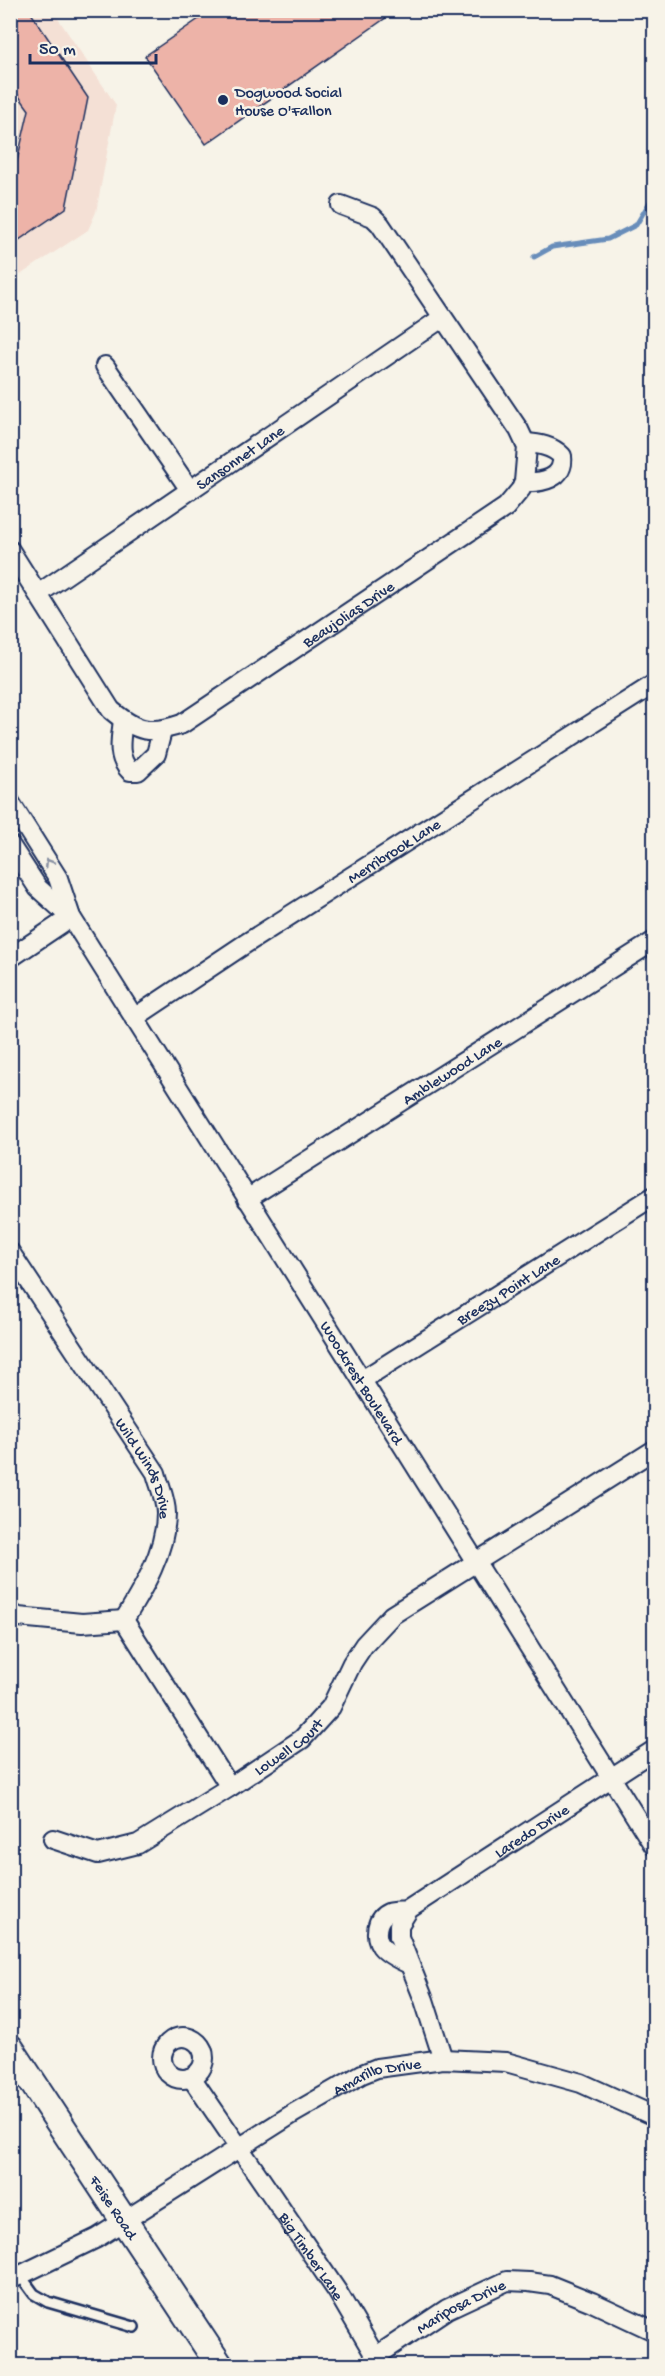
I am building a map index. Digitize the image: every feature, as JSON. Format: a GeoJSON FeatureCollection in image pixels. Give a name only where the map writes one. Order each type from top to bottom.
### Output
{"type":"FeatureCollection","features":[{"type":"Feature","properties":{"kind":"main road","name":"Feise Road"},"geometry":{"type":"LineString","coordinates":[[10,2048],[220,2366]]}},
{"type":"Feature","properties":{"kind":"street"},"geometry":{"type":"LineString","coordinates":[[341,205],[373,217],[380,224],[519,430],[525,443],[527,447],[524,482],[540,483],[553,477],[560,470],[563,463],[562,456],[552,448],[525,443]]}},
{"type":"Feature","properties":{"kind":"street","name":"Sansonnet Lane"},"geometry":{"type":"LineString","coordinates":[[38,594],[442,318]]}},
{"type":"Feature","properties":{"kind":"street"},"geometry":{"type":"LineString","coordinates":[[105,366],[190,490]]}},
{"type":"Feature","properties":{"kind":"street","name":"Beaujolias Drive"},"geometry":{"type":"LineString","coordinates":[[162,731],[182,724],[506,507],[522,489],[524,482]]}},
{"type":"Feature","properties":{"kind":"street"},"geometry":{"type":"LineString","coordinates":[[10,550],[111,710],[123,720],[142,730],[162,731],[156,754],[138,771],[129,771],[124,764],[120,749],[123,720]]}},
{"type":"Feature","properties":{"kind":"street","name":"Merribrook Lane"},"geometry":{"type":"LineString","coordinates":[[134,1018],[245,944],[654,684]]}},
{"type":"Feature","properties":{"kind":"street","name":"Woodcrest Boulevard"},"geometry":{"type":"LineString","coordinates":[[10,802],[58,878],[70,917],[654,1846]]}},
{"type":"Feature","properties":{"kind":"street","name":"Woodcrest Boulevard"},"geometry":{"type":"LineString","coordinates":[[10,845],[38,888],[70,917]]}},
{"type":"Feature","properties":{"kind":"street"},"geometry":{"type":"LineString","coordinates":[[10,958],[70,917]]}},
{"type":"Feature","properties":{"kind":"street","name":"Amblewood Lane"},"geometry":{"type":"LineString","coordinates":[[247,1199],[654,941]]}},
{"type":"Feature","properties":{"kind":"street","name":"Breezy Point Lane"},"geometry":{"type":"LineString","coordinates":[[362,1380],[654,1196]]}},
{"type":"Feature","properties":{"kind":"street","name":"Wild Winds Drive"},"geometry":{"type":"LineString","coordinates":[[10,1252],[156,1473],[166,1512],[162,1539],[144,1588],[124,1620]]}},
{"type":"Feature","properties":{"kind":"street","name":"Lowell Court"},"geometry":{"type":"LineString","coordinates":[[52,1839],[98,1854],[138,1844],[230,1787],[302,1738],[331,1707],[352,1663],[364,1645],[392,1615],[654,1450]]}},
{"type":"Feature","properties":{"kind":"street"},"geometry":{"type":"LineString","coordinates":[[10,1612],[18,1617],[82,1623],[124,1620],[230,1787]]}},
{"type":"Feature","properties":{"kind":"street","name":"Laredo Drive"},"geometry":{"type":"LineString","coordinates":[[443,2059],[424,2000],[399,1937],[399,1925],[407,1911],[654,1750]]}},
{"type":"Feature","properties":{"kind":"street","name":"Amarillo Drive"},"geometry":{"type":"LineString","coordinates":[[15,2278],[97,2238],[239,2147],[362,2074],[377,2068],[443,2059],[506,2062],[581,2083],[654,2116]]}},
{"type":"Feature","properties":{"kind":"street","name":"Big Timber Lane"},"geometry":{"type":"LineString","coordinates":[[191,2077],[337,2291],[378,2361]]}},
{"type":"Feature","properties":{"kind":"street","name":"Mariposa Drive"},"geometry":{"type":"LineString","coordinates":[[378,2361],[447,2309],[507,2281],[550,2285],[654,2331]]}},
{"type":"Feature","properties":{"kind":"lane"},"geometry":{"type":"LineString","coordinates":[[15,2278],[36,2296],[48,2302],[134,2326]]}},
{"type":"Feature","properties":{"kind":"shaded area"},"geometry":{"type":"Polygon","coordinates":[[[11,11],[53,11],[116,105],[96,212],[88,230],[11,281],[11,11]]]}},
{"type":"Feature","properties":{"kind":"building"},"geometry":{"type":"Polygon","coordinates":[[[22,10],[29,10],[88,98],[66,208],[10,246],[10,176],[14,174],[29,110],[10,84],[10,18],[22,10]]]}},
{"type":"Feature","properties":{"kind":"building","name":"Dogwood Social House O'Fallon"},"geometry":{"type":"Polygon","coordinates":[[[212,10],[397,10],[206,144],[145,56],[212,10]]]}},
{"type":"Feature","properties":{"kind":"waterway"},"geometry":{"type":"LineString","coordinates":[[534,257],[552,247],[608,239],[636,225],[654,195]]}},
{"type":"Feature","properties":{"kind":"place","name":"Dogwood Social House O'Fallon"},"geometry":{"type":"Point","coordinates":[223,100]}}]}
